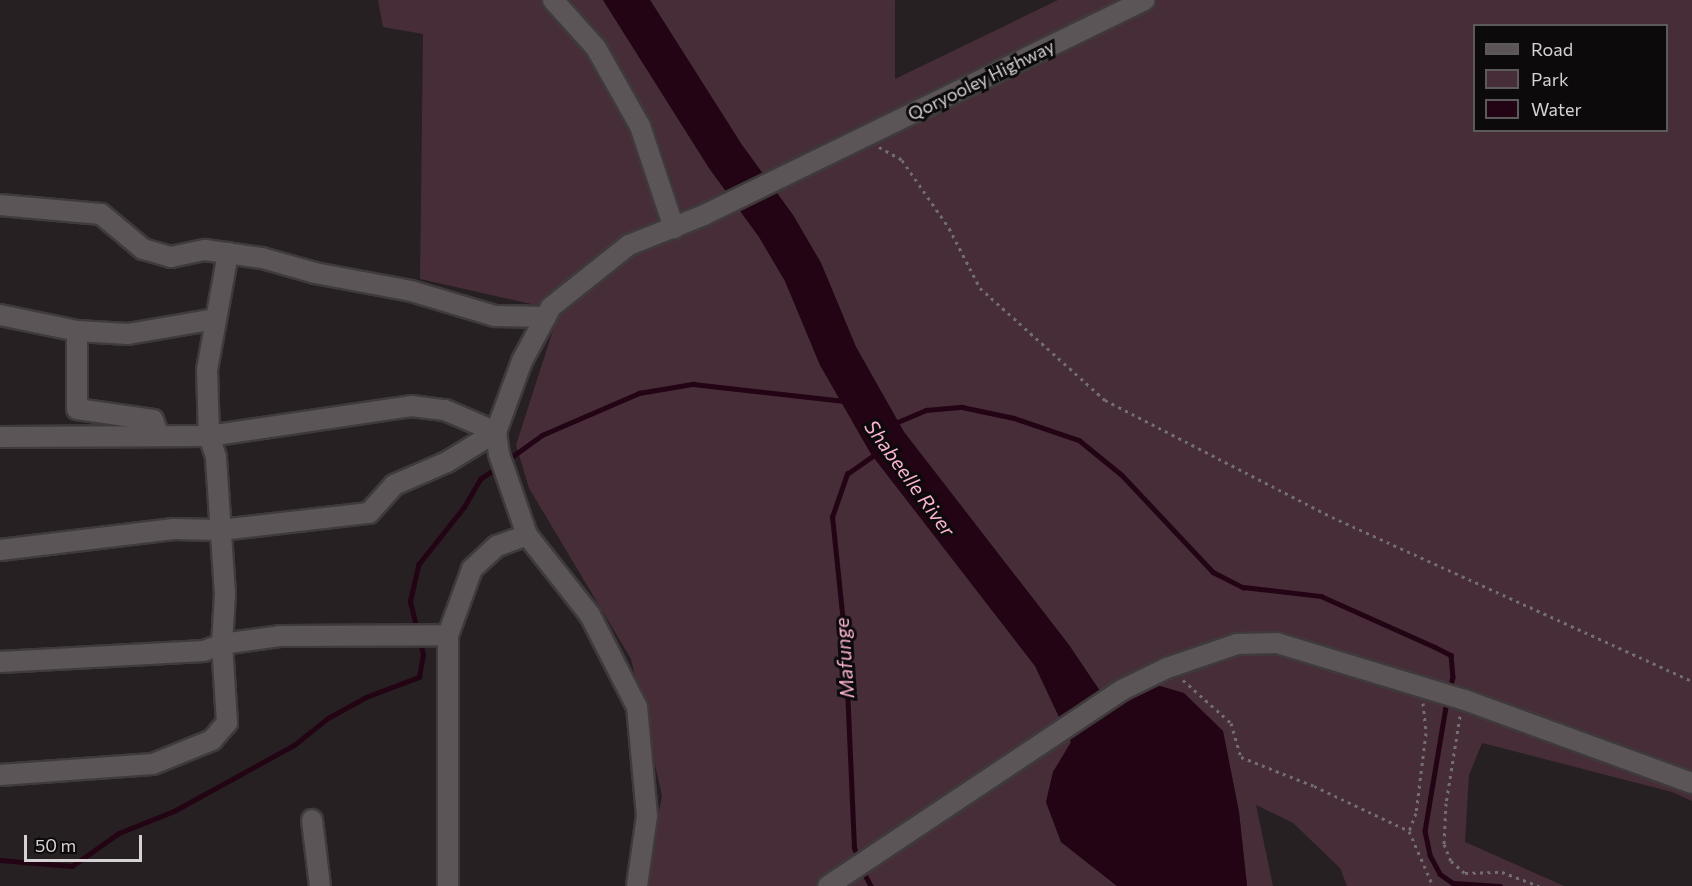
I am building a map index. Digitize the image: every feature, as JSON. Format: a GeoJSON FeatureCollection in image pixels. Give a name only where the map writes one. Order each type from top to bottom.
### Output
{"type":"FeatureCollection","features":[{"type":"Feature","properties":{"kind":"street"},"geometry":{"type":"LineString","coordinates":[[553,0],[596,48],[640,126],[674,228],[629,245],[551,307],[522,361],[496,432],[506,478],[527,535],[590,615],[637,707],[647,816],[637,886]]}},
{"type":"Feature","properties":{"kind":"street","name":"Qoryooley Highway"},"geometry":{"type":"LineString","coordinates":[[674,228],[1144,0]]}},
{"type":"Feature","properties":{"kind":"street"},"geometry":{"type":"LineString","coordinates":[[0,205],[101,214],[142,249],[171,257],[205,250],[228,253],[411,291],[495,316],[546,316]]}},
{"type":"Feature","properties":{"kind":"street"},"geometry":{"type":"LineString","coordinates":[[0,775],[153,764],[212,740],[227,723],[222,644],[225,594],[216,458],[209,436],[207,370],[228,253]]}},
{"type":"Feature","properties":{"kind":"street"},"geometry":{"type":"LineString","coordinates":[[0,315],[77,331],[128,334],[215,319]]}},
{"type":"Feature","properties":{"kind":"street"},"geometry":{"type":"LineString","coordinates":[[77,331],[77,409],[153,420],[159,436]]}},
{"type":"Feature","properties":{"kind":"street"},"geometry":{"type":"LineString","coordinates":[[0,436],[209,436],[411,406],[445,410],[496,432]]}},
{"type":"Feature","properties":{"kind":"street"},"geometry":{"type":"LineString","coordinates":[[0,550],[174,529],[221,530],[369,513],[394,485],[447,462],[496,432]]}},
{"type":"Feature","properties":{"kind":"street"},"geometry":{"type":"LineString","coordinates":[[448,886],[430,635],[472,569],[497,546],[527,535]]}},
{"type":"Feature","properties":{"kind":"street"},"geometry":{"type":"LineString","coordinates":[[0,662],[204,651],[222,644],[281,636],[430,635]]}},
{"type":"Feature","properties":{"kind":"street"},"geometry":{"type":"LineString","coordinates":[[835,880],[1122,690],[1167,668],[1237,644],[1277,644],[1462,699],[1692,783]]}},
{"type":"Feature","properties":{"kind":"street"},"geometry":{"type":"LineString","coordinates":[[312,820],[320,886]]}},
{"type":"Feature","properties":{"kind":"path"},"geometry":{"type":"LineString","coordinates":[[861,138],[902,160],[949,228],[980,288],[1105,400],[1332,517],[1692,681]]}},
{"type":"Feature","properties":{"kind":"path"},"geometry":{"type":"LineString","coordinates":[[1167,668],[1217,706],[1231,723],[1241,757],[1314,786],[1409,831],[1432,886]]}},
{"type":"Feature","properties":{"kind":"path"},"geometry":{"type":"LineString","coordinates":[[1409,831],[1416,813],[1426,733],[1425,688]]}},
{"type":"Feature","properties":{"kind":"path"},"geometry":{"type":"LineString","coordinates":[[1462,699],[1446,803],[1444,844],[1451,861],[1465,873],[1502,872],[1539,886]]}},
{"type":"Feature","properties":{"kind":"green space"},"geometry":{"type":"Polygon","coordinates":[[[378,0],[603,0],[709,168],[759,237],[785,281],[820,365],[871,454],[1035,666],[1071,743],[1053,772],[1046,802],[1061,842],[1117,886],[644,886],[662,796],[631,659],[529,488],[516,445],[555,324],[536,305],[420,279],[423,34],[383,27],[378,0]]]}},
{"type":"Feature","properties":{"kind":"green space"},"geometry":{"type":"Polygon","coordinates":[[[650,0],[895,0],[895,79],[1058,0],[1692,0],[1692,801],[1672,792],[1482,743],[1469,775],[1465,842],[1564,886],[1347,886],[1340,868],[1293,823],[1256,805],[1273,886],[1247,886],[1239,812],[1223,731],[1134,694],[1112,709],[1069,645],[904,432],[856,347],[821,263],[793,215],[742,145],[650,0]]]}},
{"type":"Feature","properties":{"kind":"water","name":"Shabeelle River"},"geometry":{"type":"Polygon","coordinates":[[[603,0],[650,0],[742,145],[793,215],[821,263],[856,347],[904,432],[1069,645],[1112,709],[1157,685],[1184,693],[1223,731],[1239,812],[1247,886],[1117,886],[1061,842],[1046,802],[1053,772],[1071,742],[1035,666],[871,454],[820,365],[785,281],[759,237],[709,168],[603,0]]]}},
{"type":"Feature","properties":{"kind":"waterway"},"geometry":{"type":"LineString","coordinates":[[506,461],[542,435],[639,393],[693,384],[844,401]]}},
{"type":"Feature","properties":{"kind":"waterway","name":"Shabeelle River"},"geometry":{"type":"LineString","coordinates":[[893,424],[926,410],[962,407],[1014,418],[1079,440],[1122,475],[1213,572],[1243,587],[1321,596],[1435,647],[1451,655],[1453,677],[1450,690]]}},
{"type":"Feature","properties":{"kind":"waterway","name":"Mafunge"},"geometry":{"type":"LineString","coordinates":[[859,861],[854,848],[845,642],[832,517],[847,474],[876,454]]}},
{"type":"Feature","properties":{"kind":"waterway"},"geometry":{"type":"LineString","coordinates":[[417,630],[410,601],[418,565],[464,507],[480,479],[499,466]]}},
{"type":"Feature","properties":{"kind":"waterway"},"geometry":{"type":"LineString","coordinates":[[0,860],[72,866],[119,833],[174,811],[294,745],[328,718],[366,697],[419,677],[423,655],[420,641]]}},
{"type":"Feature","properties":{"kind":"waterway"},"geometry":{"type":"LineString","coordinates":[[1447,701],[1425,831],[1430,855],[1440,874],[1453,883],[1500,886]]}},
{"type":"Feature","properties":{"kind":"waterway","name":"Mafunge"},"geometry":{"type":"LineString","coordinates":[[862,869],[871,886]]}}]}
